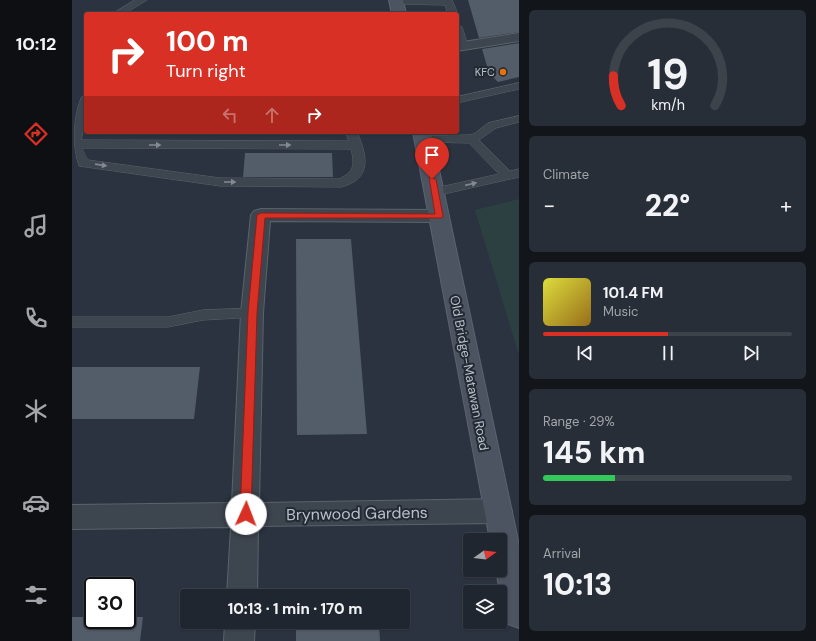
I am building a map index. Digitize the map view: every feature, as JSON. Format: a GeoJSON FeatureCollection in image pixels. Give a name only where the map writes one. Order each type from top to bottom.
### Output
{"type":"FeatureCollection","features":[{"type":"Feature","properties":{"kind":"main road","name":"Old Bridge-Matawan Road"},"geometry":{"type":"LineString","coordinates":[[423,135],[519,614]]}},
{"type":"Feature","properties":{"kind":"street"},"geometry":{"type":"LineString","coordinates":[[460,47],[519,37]]}},
{"type":"Feature","properties":{"kind":"street"},"geometry":{"type":"LineString","coordinates":[[242,589],[252,313],[261,215],[439,216]]}},
{"type":"Feature","properties":{"kind":"street","name":"Brynwood Gardens"},"geometry":{"type":"LineString","coordinates":[[72,517],[498,511]]}},
{"type":"Feature","properties":{"kind":"street"},"geometry":{"type":"LineString","coordinates":[[239,641],[240,629]]}},
{"type":"Feature","properties":{"kind":"lane"},"geometry":{"type":"LineString","coordinates":[[121,12],[142,0]]}},
{"type":"Feature","properties":{"kind":"lane"},"geometry":{"type":"LineString","coordinates":[[397,5],[449,2],[452,12]]}},
{"type":"Feature","properties":{"kind":"lane"},"geometry":{"type":"LineString","coordinates":[[459,100],[519,86]]}},
{"type":"Feature","properties":{"kind":"lane"},"geometry":{"type":"LineString","coordinates":[[83,116],[74,144],[83,163],[220,182],[341,183],[355,175],[359,164],[357,145],[352,134]]}},
{"type":"Feature","properties":{"kind":"lane"},"geometry":{"type":"LineString","coordinates":[[423,135],[471,138],[478,136],[492,125],[519,119]]}},
{"type":"Feature","properties":{"kind":"lane"},"geometry":{"type":"LineString","coordinates":[[471,138],[513,174]]}},
{"type":"Feature","properties":{"kind":"lane"},"geometry":{"type":"LineString","coordinates":[[74,144],[357,145]]}},
{"type":"Feature","properties":{"kind":"lane"},"geometry":{"type":"LineString","coordinates":[[434,192],[513,174]]}},
{"type":"Feature","properties":{"kind":"lane"},"geometry":{"type":"LineString","coordinates":[[72,322],[168,322],[203,315],[252,313]]}},
{"type":"Feature","properties":{"kind":"green space"},"geometry":{"type":"Polygon","coordinates":[[[519,199],[519,355],[475,210],[519,199]]]}},
{"type":"Feature","properties":{"kind":"building"},"geometry":{"type":"Polygon","coordinates":[[[468,0],[519,0],[519,32],[479,38],[468,0]]]}},
{"type":"Feature","properties":{"kind":"building"},"geometry":{"type":"Polygon","coordinates":[[[519,43],[519,77],[498,82],[489,73],[482,49],[519,43]]]}},
{"type":"Feature","properties":{"kind":"building"},"geometry":{"type":"Polygon","coordinates":[[[245,153],[332,153],[333,177],[243,177],[245,153]]]}},
{"type":"Feature","properties":{"kind":"building"},"geometry":{"type":"Polygon","coordinates":[[[296,239],[351,239],[367,434],[297,435],[296,239]]]}},
{"type":"Feature","properties":{"kind":"building"},"geometry":{"type":"Polygon","coordinates":[[[72,367],[200,367],[194,419],[72,419],[72,367]]]}},
{"type":"Feature","properties":{"kind":"building"},"geometry":{"type":"Polygon","coordinates":[[[72,617],[84,617],[84,629],[136,629],[136,617],[143,617],[140,641],[72,641],[72,617]]]}},
{"type":"Feature","properties":{"kind":"building"},"geometry":{"type":"Polygon","coordinates":[[[296,629],[379,629],[380,641],[296,641],[296,629]]]}},
{"type":"Feature","properties":{"kind":"place","name":"KFC"},"geometry":{"type":"Point","coordinates":[503,72]}},
{"type":"Feature","properties":{"kind":"route"},"geometry":{"type":"LineString","coordinates":[[246,514],[252,313],[261,215],[439,216],[432,179]]}}]}
